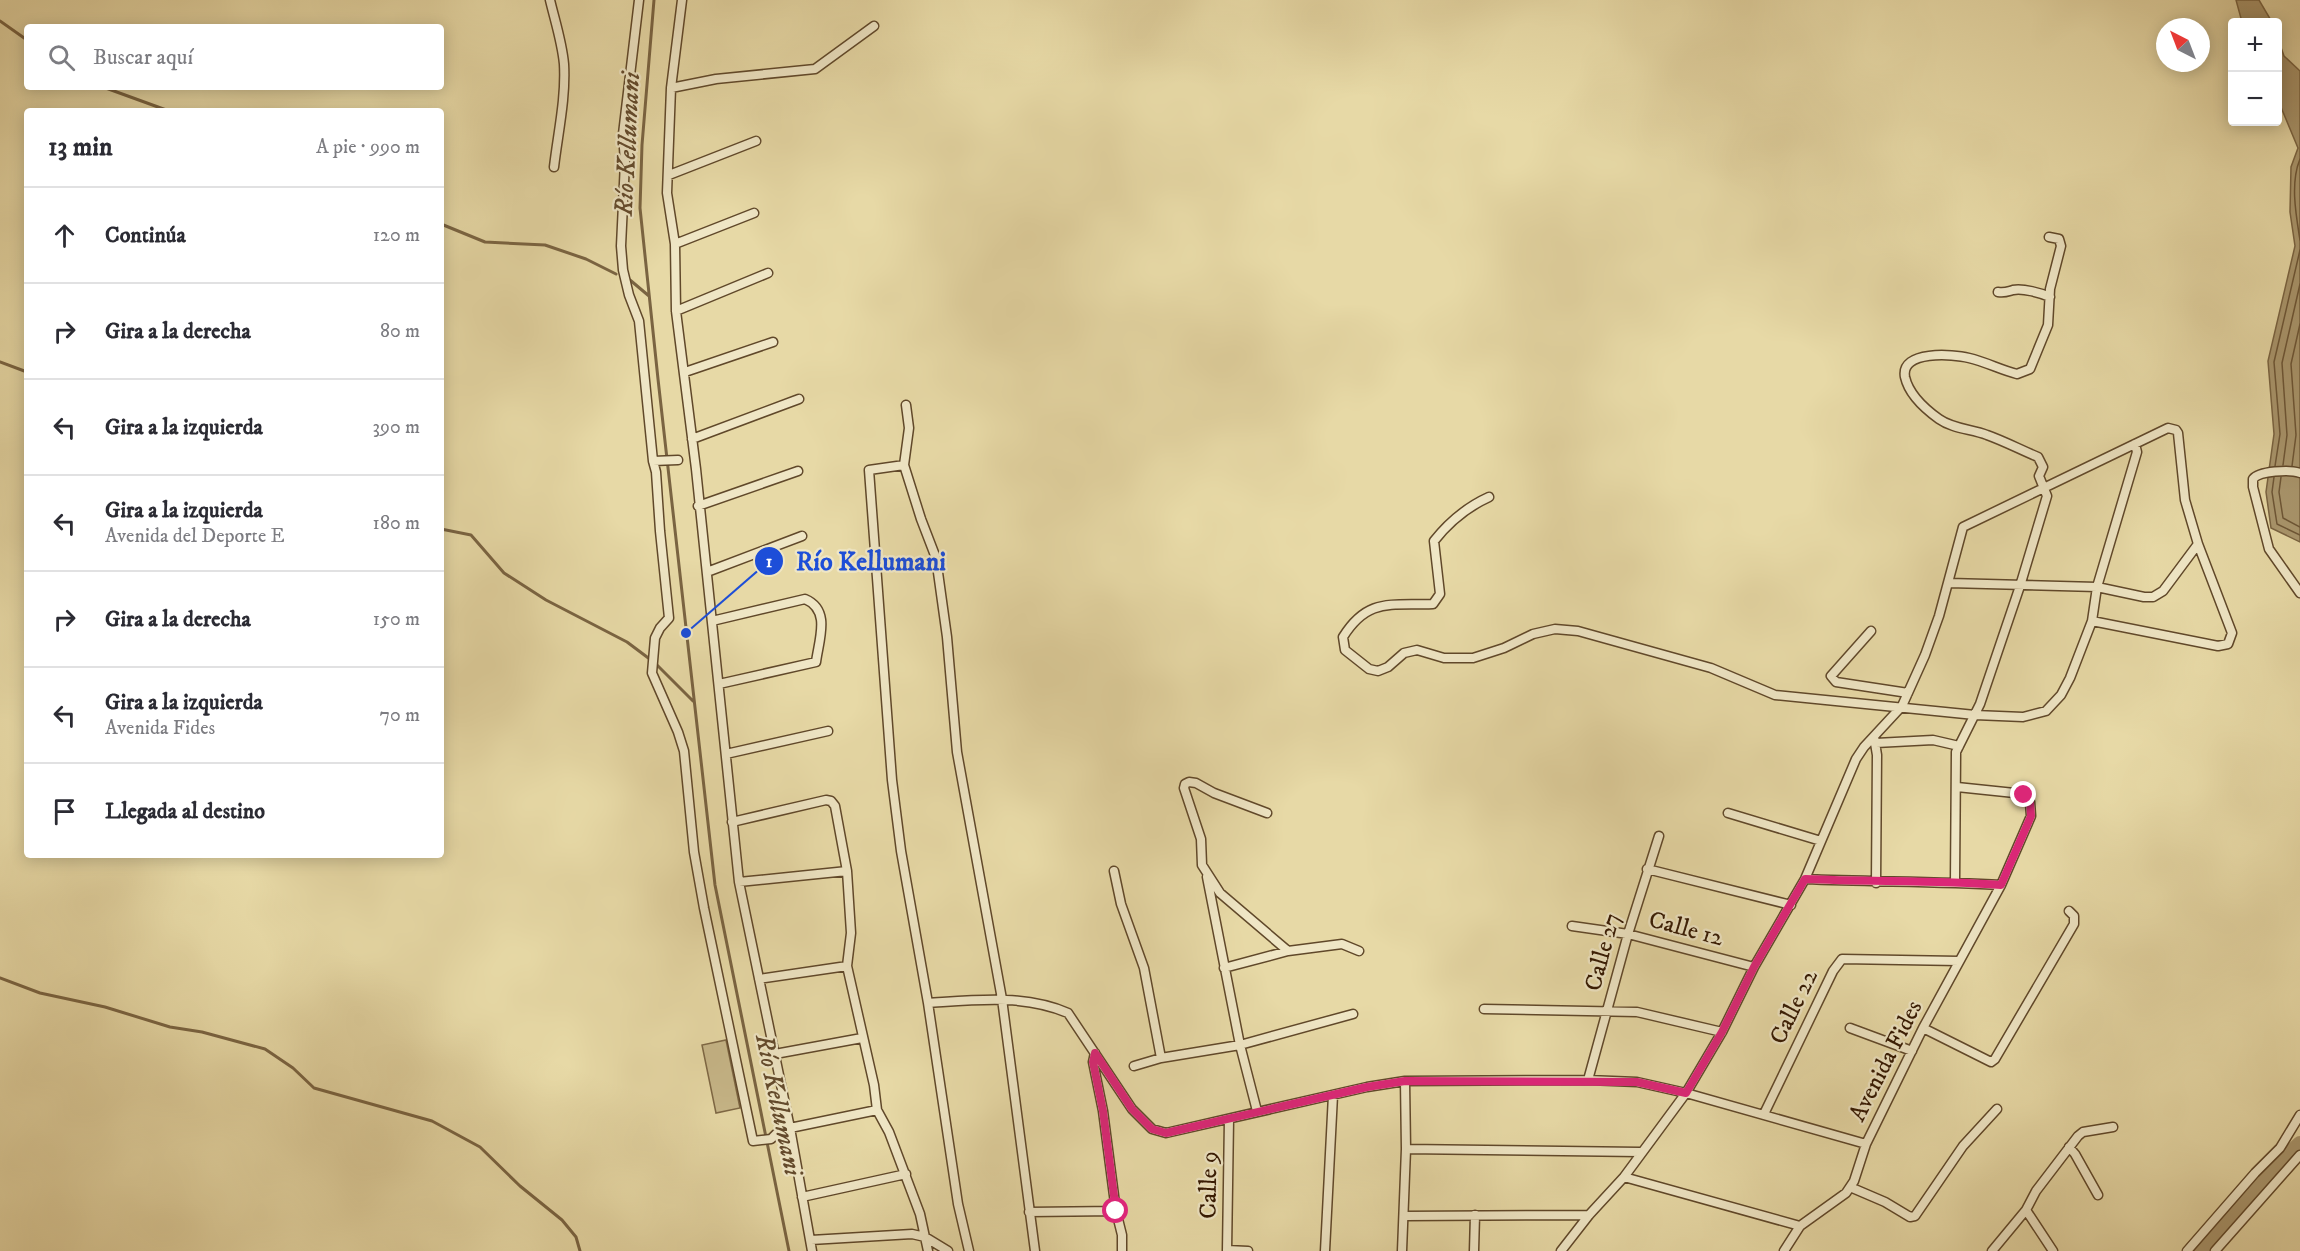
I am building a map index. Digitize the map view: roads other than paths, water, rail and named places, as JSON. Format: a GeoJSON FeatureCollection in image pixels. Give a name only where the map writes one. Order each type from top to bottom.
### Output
{"type":"FeatureCollection","features":[{"type":"Feature","properties":{"kind":"street"},"geometry":{"type":"LineString","coordinates":[[550,0],[564,64],[564,90],[554,167]]}},
{"type":"Feature","properties":{"kind":"street"},"geometry":{"type":"LineString","coordinates":[[639,0],[623,134],[625,162],[621,246],[625,278],[639,321],[657,461],[663,570],[669,606],[669,618],[655,638],[652,673],[684,751],[694,852],[753,1141],[771,1139],[776,1134],[790,1128],[877,1110]]}},
{"type":"Feature","properties":{"kind":"street"},"geometry":{"type":"LineString","coordinates":[[682,0],[671,88],[667,193],[675,244],[676,311],[685,372],[739,882],[790,1128],[812,1240],[812,1251]]}},
{"type":"Feature","properties":{"kind":"street"},"geometry":{"type":"LineString","coordinates":[[671,88],[716,79],[815,69],[874,26]]}},
{"type":"Feature","properties":{"kind":"street"},"geometry":{"type":"LineString","coordinates":[[669,175],[756,141]]}},
{"type":"Feature","properties":{"kind":"street"},"geometry":{"type":"LineString","coordinates":[[675,244],[754,213]]}},
{"type":"Feature","properties":{"kind":"street"},"geometry":{"type":"LineString","coordinates":[[1955,882],[1956,752],[1975,715],[2020,586],[2047,496],[2039,476],[2043,467],[2038,457],[1987,434],[1941,421],[1913,396],[1905,380],[1905,373],[1907,366],[1917,357],[1951,355],[1966,357],[2017,374],[2026,371],[2033,364],[2048,325],[2051,282],[2061,246],[2059,239],[2049,237]]}},
{"type":"Feature","properties":{"kind":"street"},"geometry":{"type":"LineString","coordinates":[[676,311],[768,273]]}},
{"type":"Feature","properties":{"kind":"street"},"geometry":{"type":"LineString","coordinates":[[1998,292],[2008,293],[2013,290],[2050,297]]}},
{"type":"Feature","properties":{"kind":"street"},"geometry":{"type":"LineString","coordinates":[[685,372],[773,342]]}},
{"type":"Feature","properties":{"kind":"street"},"geometry":{"type":"LineString","coordinates":[[692,439],[799,399]]}},
{"type":"Feature","properties":{"kind":"street"},"geometry":{"type":"LineString","coordinates":[[906,405],[909,428],[904,465],[936,558],[947,637],[957,752],[1002,999],[1035,1251]]}},
{"type":"Feature","properties":{"kind":"street"},"geometry":{"type":"LineString","coordinates":[[1561,1251],[1624,1176],[1686,1093],[1722,1032],[1754,967],[1805,879],[1856,759],[1875,740],[1902,706],[1925,655],[1949,583],[1963,527],[2168,428],[2176,430],[2185,500],[2198,544],[2232,633],[2228,644],[2222,646],[2092,621]]}},
{"type":"Feature","properties":{"kind":"street"},"geometry":{"type":"LineString","coordinates":[[1489,497],[1466,510],[1444,528],[1434,542],[1440,594],[1433,604],[1376,607],[1367,610],[1350,627],[1343,638],[1346,650],[1369,669],[1377,671],[1388,667],[1404,652],[1418,650],[1444,658],[1473,658],[1504,648],[1533,634],[1555,629],[1578,631],[1711,668],[1775,695],[1975,715],[2023,717],[2046,711],[2061,695],[2070,678],[2092,621],[2097,587],[2137,452],[2135,444]]}},
{"type":"Feature","properties":{"kind":"street"},"geometry":{"type":"LineString","coordinates":[[657,461],[675,460]]}},
{"type":"Feature","properties":{"kind":"street"},"geometry":{"type":"LineString","coordinates":[[904,465],[869,470],[892,780],[958,1204],[969,1251]]}},
{"type":"Feature","properties":{"kind":"street"},"geometry":{"type":"LineString","coordinates":[[698,506],[798,471]]}},
{"type":"Feature","properties":{"kind":"street"},"geometry":{"type":"LineString","coordinates":[[2300,473],[2287,471],[2260,474],[2253,479],[2253,487],[2269,549],[2300,593]]}},
{"type":"Feature","properties":{"kind":"street"},"geometry":{"type":"LineString","coordinates":[[707,572],[802,536]]}},
{"type":"Feature","properties":{"kind":"street"},"geometry":{"type":"LineString","coordinates":[[1949,583],[2097,587],[2153,597],[2163,591],[2198,544]]}},
{"type":"Feature","properties":{"kind":"street"},"geometry":{"type":"LineString","coordinates":[[712,621],[805,599],[815,604],[821,615],[816,662],[719,684]]}},
{"type":"Feature","properties":{"kind":"street"},"geometry":{"type":"LineString","coordinates":[[1871,631],[1832,676],[1836,682],[1908,693]]}},
{"type":"Feature","properties":{"kind":"street"},"geometry":{"type":"LineString","coordinates":[[726,754],[828,731]]}},
{"type":"Feature","properties":{"kind":"street"},"geometry":{"type":"LineString","coordinates":[[1875,740],[1933,740],[1959,746]]}},
{"type":"Feature","properties":{"kind":"street"},"geometry":{"type":"LineString","coordinates":[[1875,740],[1876,883]]}},
{"type":"Feature","properties":{"kind":"street"},"geometry":{"type":"LineString","coordinates":[[1257,1111],[1240,1045],[1207,878],[1202,865],[1201,839],[1184,788],[1185,784],[1196,783],[1214,793],[1267,813]]}},
{"type":"Feature","properties":{"kind":"street","name":"Avenida Fides"},"geometry":{"type":"LineString","coordinates":[[1800,1226],[1846,1193],[1850,1187],[1866,1144],[1923,1028],[2001,885],[2031,816],[2030,802],[2024,795],[1957,786]]}},
{"type":"Feature","properties":{"kind":"street"},"geometry":{"type":"LineString","coordinates":[[732,822],[826,800],[831,801],[835,806],[847,872],[851,933],[847,966],[874,1085],[877,1110],[889,1132],[921,1214],[928,1251]]}},
{"type":"Feature","properties":{"kind":"street"},"geometry":{"type":"LineString","coordinates":[[1728,813],[1821,841]]}},
{"type":"Feature","properties":{"kind":"street","name":"Calle 27"},"geometry":{"type":"LineString","coordinates":[[1588,1080],[1628,934],[1659,836]]}},
{"type":"Feature","properties":{"kind":"street"},"geometry":{"type":"LineString","coordinates":[[1202,865],[1220,893],[1288,951]]}},
{"type":"Feature","properties":{"kind":"street"},"geometry":{"type":"LineString","coordinates":[[1647,869],[1791,905]]}},
{"type":"Feature","properties":{"kind":"street"},"geometry":{"type":"LineString","coordinates":[[1114,870],[1121,904],[1144,968],[1161,1058]]}},
{"type":"Feature","properties":{"kind":"street"},"geometry":{"type":"LineString","coordinates":[[739,882],[847,872]]}},
{"type":"Feature","properties":{"kind":"street"},"geometry":{"type":"LineString","coordinates":[[1805,879],[1876,883],[1955,882],[2001,885]]}},
{"type":"Feature","properties":{"kind":"street"},"geometry":{"type":"LineString","coordinates":[[1923,1028],[1991,1062],[1995,1059],[2074,924],[2074,916],[2069,910]]}},
{"type":"Feature","properties":{"kind":"street","name":"Calle 12"},"geometry":{"type":"LineString","coordinates":[[1572,926],[1628,934],[1754,967]]}},
{"type":"Feature","properties":{"kind":"street"},"geometry":{"type":"LineString","coordinates":[[1224,968],[1288,951],[1342,944],[1359,951]]}},
{"type":"Feature","properties":{"kind":"street","name":"Calle 22"},"geometry":{"type":"LineString","coordinates":[[1764,1114],[1833,971],[1842,959],[1959,961]]}},
{"type":"Feature","properties":{"kind":"street"},"geometry":{"type":"LineString","coordinates":[[759,979],[847,966]]}},
{"type":"Feature","properties":{"kind":"street"},"geometry":{"type":"LineString","coordinates":[[928,1003],[1002,999],[1054,1007],[1068,1013],[1120,1093],[1152,1129],[1166,1133],[1367,1087],[1405,1081],[1588,1080],[1637,1082],[1686,1093],[1866,1144]]}},
{"type":"Feature","properties":{"kind":"street"},"geometry":{"type":"LineString","coordinates":[[1484,1009],[1637,1012],[1722,1032]]}},
{"type":"Feature","properties":{"kind":"street"},"geometry":{"type":"LineString","coordinates":[[1134,1066],[1161,1058],[1240,1045],[1353,1014]]}},
{"type":"Feature","properties":{"kind":"street"},"geometry":{"type":"LineString","coordinates":[[1850,1028],[1912,1051]]}},
{"type":"Feature","properties":{"kind":"street"},"geometry":{"type":"LineString","coordinates":[[775,1054],[862,1038]]}},
{"type":"Feature","properties":{"kind":"street"},"geometry":{"type":"LineString","coordinates":[[1095,1053],[1093,1062],[1103,1111],[1116,1211],[1122,1235],[1122,1251]]}},
{"type":"Feature","properties":{"kind":"street"},"geometry":{"type":"LineString","coordinates":[[1402,1251],[1405,1216],[1405,1081]]}},
{"type":"Feature","properties":{"kind":"street"},"geometry":{"type":"LineString","coordinates":[[1325,1251],[1333,1095]]}},
{"type":"Feature","properties":{"kind":"street"},"geometry":{"type":"LineString","coordinates":[[1850,1187],[1885,1202],[1910,1217],[1915,1216],[1963,1146],[1997,1109]]}},
{"type":"Feature","properties":{"kind":"street"},"geometry":{"type":"LineString","coordinates":[[2187,1251],[2254,1173],[2280,1148],[2300,1115]]}},
{"type":"Feature","properties":{"kind":"street","name":"Calle 9"},"geometry":{"type":"LineString","coordinates":[[1227,1250],[1229,1119]]}},
{"type":"Feature","properties":{"kind":"street"},"geometry":{"type":"LineString","coordinates":[[1992,1251],[2026,1210],[2036,1191],[2078,1136],[2083,1132],[2113,1127]]}},
{"type":"Feature","properties":{"kind":"street"},"geometry":{"type":"LineString","coordinates":[[2069,1147],[2098,1195]]}},
{"type":"Feature","properties":{"kind":"street"},"geometry":{"type":"LineString","coordinates":[[1406,1149],[1641,1152]]}},
{"type":"Feature","properties":{"kind":"street"},"geometry":{"type":"LineString","coordinates":[[2215,1251],[2300,1155]]}},
{"type":"Feature","properties":{"kind":"street"},"geometry":{"type":"LineString","coordinates":[[802,1197],[906,1174]]}},
{"type":"Feature","properties":{"kind":"street"},"geometry":{"type":"LineString","coordinates":[[1624,1176],[1800,1226],[1784,1251]]}},
{"type":"Feature","properties":{"kind":"street"},"geometry":{"type":"LineString","coordinates":[[2026,1210],[2053,1251]]}},
{"type":"Feature","properties":{"kind":"street"},"geometry":{"type":"LineString","coordinates":[[1029,1212],[1116,1211]]}},
{"type":"Feature","properties":{"kind":"street"},"geometry":{"type":"LineString","coordinates":[[1474,1251],[1475,1215]]}},
{"type":"Feature","properties":{"kind":"street"},"geometry":{"type":"LineString","coordinates":[[1405,1216],[1589,1215]]}},
{"type":"Feature","properties":{"kind":"street"},"geometry":{"type":"LineString","coordinates":[[812,1240],[912,1234],[925,1237],[948,1251]]}},
{"type":"Feature","properties":{"kind":"street"},"geometry":{"type":"LineString","coordinates":[[1227,1250],[1248,1251]]}},
{"type":"Feature","properties":{"kind":"water"},"geometry":{"type":"Polygon","coordinates":[[[2236,0],[2259,0],[2270,18],[2241,18],[2236,0]]]}},
{"type":"Feature","properties":{"kind":"water"},"geometry":{"type":"Polygon","coordinates":[[[2282,50],[2284,56],[2300,71],[2300,542],[2271,528],[2266,492],[2274,434],[2268,361],[2295,246],[2290,212],[2291,167],[2298,148],[2282,110],[2282,50]]]}},
{"type":"Feature","properties":{"kind":"waterway","name":"Río Kellumani"},"geometry":{"type":"LineString","coordinates":[[654,0],[642,145],[640,208],[658,379],[715,885],[789,1251]]}},
{"type":"Feature","properties":{"kind":"waterway"},"geometry":{"type":"LineString","coordinates":[[0,21],[24,38]]}},
{"type":"Feature","properties":{"kind":"waterway"},"geometry":{"type":"LineString","coordinates":[[111,90],[161,108]]}},
{"type":"Feature","properties":{"kind":"waterway"},"geometry":{"type":"LineString","coordinates":[[444,225],[485,242],[545,245],[586,259],[616,274]]}},
{"type":"Feature","properties":{"kind":"waterway"},"geometry":{"type":"LineString","coordinates":[[630,280],[649,296]]}},
{"type":"Feature","properties":{"kind":"waterway"},"geometry":{"type":"LineString","coordinates":[[0,362],[24,371]]}},
{"type":"Feature","properties":{"kind":"waterway"},"geometry":{"type":"LineString","coordinates":[[444,530],[471,535],[504,573],[546,600],[627,642],[655,663],[693,701]]}},
{"type":"Feature","properties":{"kind":"waterway"},"geometry":{"type":"LineString","coordinates":[[0,978],[40,993],[105,1007],[170,1027],[202,1032],[265,1049],[293,1068],[314,1088],[432,1121],[480,1147],[520,1186],[562,1220],[576,1237],[580,1251]]}},
{"type":"Feature","properties":{"kind":"waterway"},"geometry":{"type":"LineString","coordinates":[[2202,1251],[2300,1144]]}},
{"type":"Feature","properties":{"kind":"place","name":"Río Kellumani"},"geometry":{"type":"Point","coordinates":[686,633]}}]}
